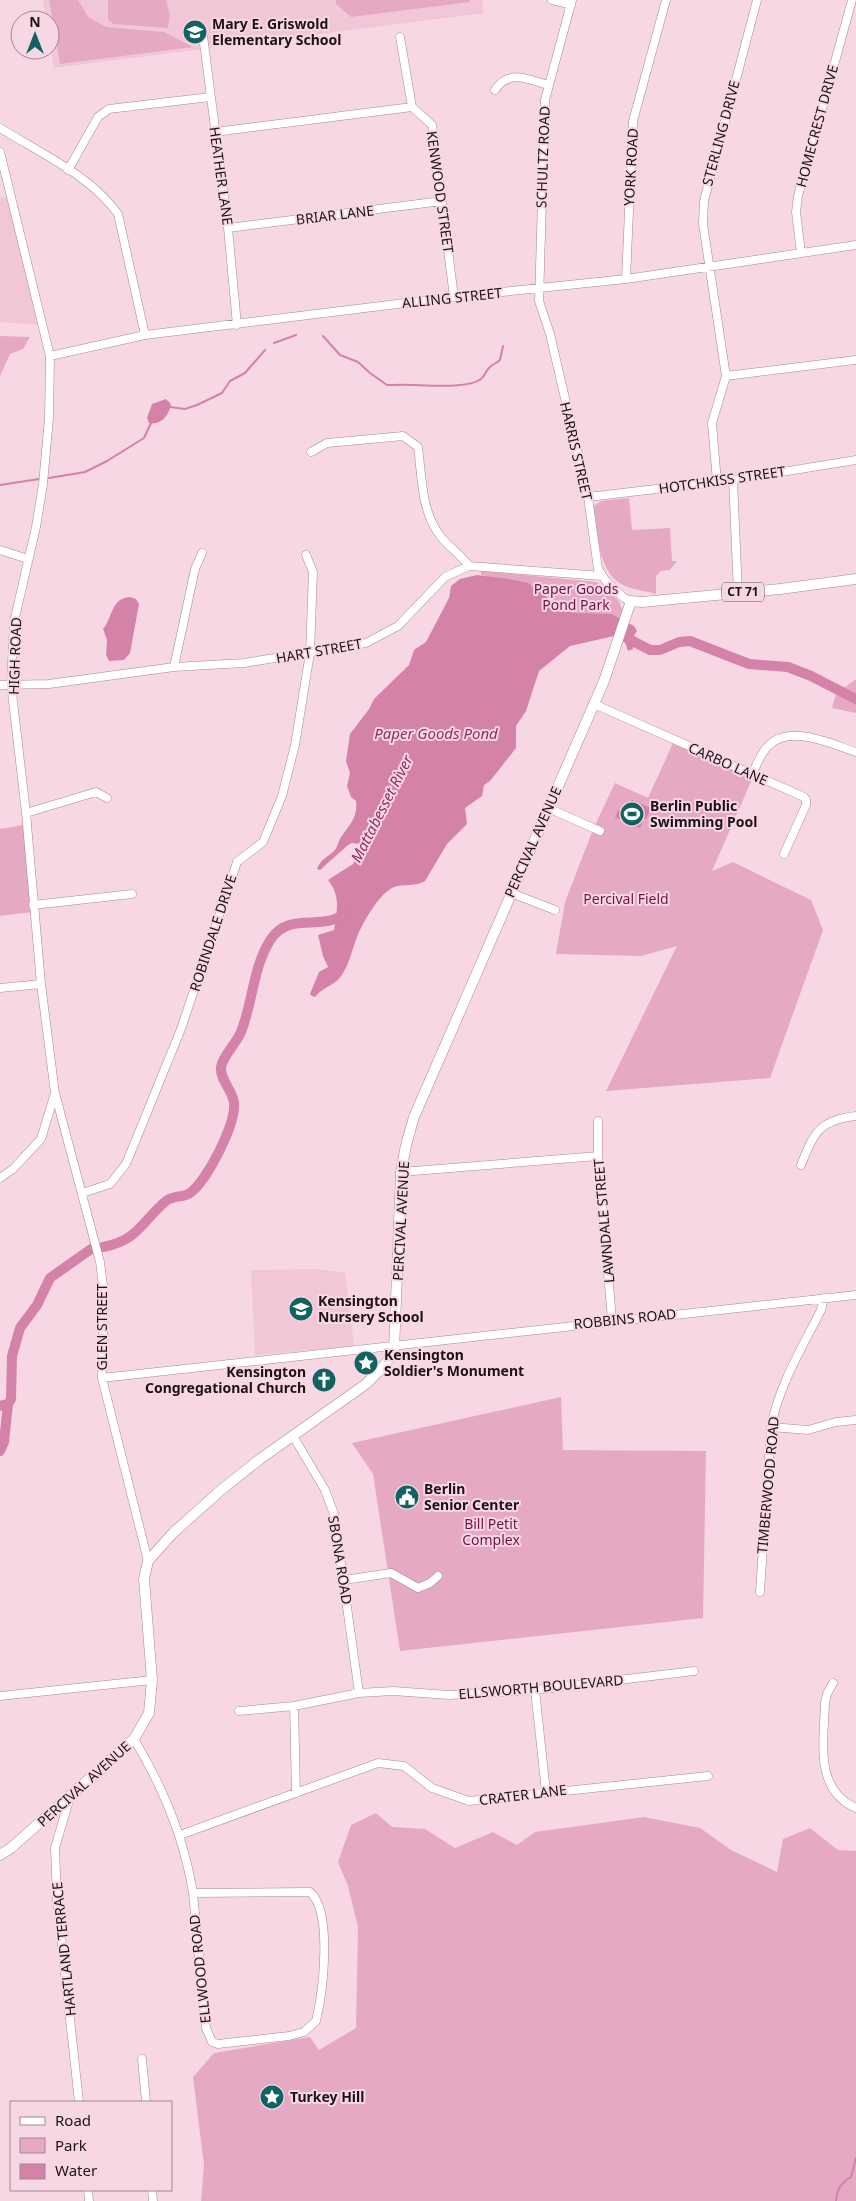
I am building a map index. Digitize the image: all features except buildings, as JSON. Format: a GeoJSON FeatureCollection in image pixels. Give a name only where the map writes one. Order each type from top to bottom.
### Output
{"type":"FeatureCollection","features":[{"type":"Feature","properties":{"kind":"main road","name":"CT 71"},"geometry":{"type":"LineString","coordinates":[[630,601],[642,602],[738,593],[856,579]]}},
{"type":"Feature","properties":{"kind":"main road","name":"PERCIVAL AVENUE"},"geometry":{"type":"LineString","coordinates":[[0,1855],[11,1848],[70,1797],[134,1739],[149,1714],[152,1680],[144,1579],[148,1562],[173,1533],[221,1490],[260,1459],[366,1384],[388,1361],[395,1346],[402,1172],[406,1145],[414,1117],[594,704],[618,641],[630,601]]}},
{"type":"Feature","properties":{"kind":"street"},"geometry":{"type":"LineString","coordinates":[[552,0],[571,2]]}},
{"type":"Feature","properties":{"kind":"street","name":"YORK ROAD"},"geometry":{"type":"LineString","coordinates":[[626,279],[633,121],[666,0]]}},
{"type":"Feature","properties":{"kind":"street","name":"STERLING DRIVE"},"geometry":{"type":"LineString","coordinates":[[726,376],[703,224],[704,201],[757,0]]}},
{"type":"Feature","properties":{"kind":"street","name":"HOMECREST DRIVE"},"geometry":{"type":"LineString","coordinates":[[802,253],[796,212],[798,196],[852,0]]}},
{"type":"Feature","properties":{"kind":"street","name":"SCHULTZ ROAD"},"geometry":{"type":"LineString","coordinates":[[540,288],[543,114],[548,85],[571,2]]}},
{"type":"Feature","properties":{"kind":"street","name":"HEATHER LANE"},"geometry":{"type":"LineString","coordinates":[[202,28],[228,228],[237,325]]}},
{"type":"Feature","properties":{"kind":"street"},"geometry":{"type":"LineString","coordinates":[[215,132],[412,107],[400,37]]}},
{"type":"Feature","properties":{"kind":"street"},"geometry":{"type":"LineString","coordinates":[[495,90],[502,81],[510,78],[523,78],[548,85]]}},
{"type":"Feature","properties":{"kind":"street"},"geometry":{"type":"LineString","coordinates":[[68,170],[98,117],[110,109],[210,97]]}},
{"type":"Feature","properties":{"kind":"street","name":"KENWOOD STREET"},"geometry":{"type":"LineString","coordinates":[[412,107],[432,125],[454,296]]}},
{"type":"Feature","properties":{"kind":"street"},"geometry":{"type":"LineString","coordinates":[[0,128],[68,170],[106,198],[118,214],[145,336]]}},
{"type":"Feature","properties":{"kind":"street","name":"HIGH ROAD"},"geometry":{"type":"LineString","coordinates":[[0,152],[50,356],[49,418],[43,484],[40,509],[14,622],[11,684],[26,813],[41,984],[55,1093],[40,1139],[13,1169],[0,1178]]}},
{"type":"Feature","properties":{"kind":"street","name":"BRIAR LANE"},"geometry":{"type":"LineString","coordinates":[[228,228],[442,201]]}},
{"type":"Feature","properties":{"kind":"street","name":"ALLING STREET"},"geometry":{"type":"LineString","coordinates":[[50,356],[145,336],[454,296],[626,279],[711,268],[856,245]]}},
{"type":"Feature","properties":{"kind":"street","name":"HARRIS STREET"},"geometry":{"type":"LineString","coordinates":[[540,288],[540,301],[550,334],[588,497],[597,564],[602,576],[624,598],[630,601]]}},
{"type":"Feature","properties":{"kind":"street"},"geometry":{"type":"LineString","coordinates":[[717,482],[712,423],[726,376],[856,360]]}},
{"type":"Feature","properties":{"kind":"street"},"geometry":{"type":"LineString","coordinates":[[311,452],[327,443],[403,436],[418,447],[429,517],[442,538],[461,555],[469,566]]}},
{"type":"Feature","properties":{"kind":"street","name":"HOTCHKISS STREET"},"geometry":{"type":"LineString","coordinates":[[588,497],[733,480],[856,460]]}},
{"type":"Feature","properties":{"kind":"street"},"geometry":{"type":"LineString","coordinates":[[733,480],[738,593]]}},
{"type":"Feature","properties":{"kind":"street"},"geometry":{"type":"LineString","coordinates":[[0,550],[28,558]]}},
{"type":"Feature","properties":{"kind":"street"},"geometry":{"type":"LineString","coordinates":[[174,667],[195,569],[202,554]]}},
{"type":"Feature","properties":{"kind":"street","name":"ROBINDALE DRIVE"},"geometry":{"type":"LineString","coordinates":[[82,1193],[110,1184],[126,1164],[181,1029],[236,862],[263,842],[282,796],[295,745],[310,653],[313,572],[306,555]]}},
{"type":"Feature","properties":{"kind":"street","name":"HART STREET"},"geometry":{"type":"LineString","coordinates":[[0,685],[49,684],[174,667],[244,663],[366,643],[382,637],[398,626],[412,614],[445,577],[469,566],[602,576]]}},
{"type":"Feature","properties":{"kind":"street","name":"CARBO LANE"},"geometry":{"type":"LineString","coordinates":[[594,704],[806,799],[806,805],[784,854]]}},
{"type":"Feature","properties":{"kind":"street"},"geometry":{"type":"LineString","coordinates":[[752,775],[767,747],[773,742],[786,737],[800,736],[856,752]]}},
{"type":"Feature","properties":{"kind":"street"},"geometry":{"type":"LineString","coordinates":[[26,813],[96,792],[107,798]]}},
{"type":"Feature","properties":{"kind":"street"},"geometry":{"type":"LineString","coordinates":[[548,808],[600,831]]}},
{"type":"Feature","properties":{"kind":"street"},"geometry":{"type":"LineString","coordinates":[[511,893],[556,910]]}},
{"type":"Feature","properties":{"kind":"street"},"geometry":{"type":"LineString","coordinates":[[33,905],[132,894]]}},
{"type":"Feature","properties":{"kind":"street"},"geometry":{"type":"LineString","coordinates":[[0,988],[41,984]]}},
{"type":"Feature","properties":{"kind":"street","name":"GLEN STREET"},"geometry":{"type":"LineString","coordinates":[[55,1093],[97,1248],[103,1282],[102,1378],[148,1562]]}},
{"type":"Feature","properties":{"kind":"street"},"geometry":{"type":"LineString","coordinates":[[801,1165],[816,1131],[834,1120],[856,1116]]}},
{"type":"Feature","properties":{"kind":"street","name":"LAWNDALE STREET"},"geometry":{"type":"LineString","coordinates":[[598,1121],[598,1156],[612,1320]]}},
{"type":"Feature","properties":{"kind":"street"},"geometry":{"type":"LineString","coordinates":[[402,1172],[598,1156]]}},
{"type":"Feature","properties":{"kind":"street","name":"ROBBINS ROAD"},"geometry":{"type":"LineString","coordinates":[[102,1378],[612,1320],[856,1295]]}},
{"type":"Feature","properties":{"kind":"street","name":"TIMBERWOOD ROAD"},"geometry":{"type":"LineString","coordinates":[[760,1592],[771,1427],[774,1408],[821,1310],[824,1298]]}},
{"type":"Feature","properties":{"kind":"street"},"geometry":{"type":"LineString","coordinates":[[771,1427],[808,1430],[836,1422],[856,1420]]}},
{"type":"Feature","properties":{"kind":"street","name":"SBONA ROAD"},"geometry":{"type":"LineString","coordinates":[[294,1436],[328,1498],[334,1514],[359,1693]]}},
{"type":"Feature","properties":{"kind":"street"},"geometry":{"type":"LineString","coordinates":[[344,1580],[391,1573],[418,1588],[430,1583],[438,1576]]}},
{"type":"Feature","properties":{"kind":"street","name":"ELLSWORTH BOULEVARD"},"geometry":{"type":"LineString","coordinates":[[239,1711],[294,1706],[359,1693],[393,1691],[449,1695],[535,1690],[694,1671]]}},
{"type":"Feature","properties":{"kind":"street"},"geometry":{"type":"LineString","coordinates":[[0,1696],[152,1680]]}},
{"type":"Feature","properties":{"kind":"street"},"geometry":{"type":"LineString","coordinates":[[834,1683],[826,1694],[825,1703],[826,1775],[830,1787],[837,1796],[856,1808]]}},
{"type":"Feature","properties":{"kind":"street"},"geometry":{"type":"LineString","coordinates":[[535,1690],[546,1792]]}},
{"type":"Feature","properties":{"kind":"street"},"geometry":{"type":"LineString","coordinates":[[294,1706],[296,1793]]}},
{"type":"Feature","properties":{"kind":"street","name":"ELLWOOD ROAD"},"geometry":{"type":"LineString","coordinates":[[134,1739],[168,1806],[180,1835],[193,1893],[206,2028],[212,2042],[218,2044],[289,2036],[304,2032],[310,2028],[316,2021],[324,1961],[320,1906],[315,1896],[310,1892],[303,1891],[193,1893]]}},
{"type":"Feature","properties":{"kind":"street","name":"CRATER LANE"},"geometry":{"type":"LineString","coordinates":[[180,1835],[378,1763],[404,1766],[432,1788],[470,1801],[708,1776]]}},
{"type":"Feature","properties":{"kind":"street","name":"HARTLAND TERRACE"},"geometry":{"type":"LineString","coordinates":[[70,1797],[55,1848],[57,1899],[79,2101]]}},
{"type":"Feature","properties":{"kind":"street"},"geometry":{"type":"LineString","coordinates":[[142,2059],[146,2101]]}},
{"type":"Feature","properties":{"kind":"shaded area","name":"Mary E. Griswold Elementary School"},"geometry":{"type":"Polygon","coordinates":[[[43,0],[482,0],[484,13],[54,68],[53,60],[60,60],[60,10],[44,10],[43,0]]]}},
{"type":"Feature","properties":{"kind":"shaded area"},"geometry":{"type":"Polygon","coordinates":[[[0,197],[8,198],[38,325],[0,322],[0,197]]]}},
{"type":"Feature","properties":{"kind":"shaded area","name":"Kensington Nursery School"},"geometry":{"type":"Polygon","coordinates":[[[318,1269],[345,1273],[354,1346],[255,1355],[251,1270],[318,1269]]]}},
{"type":"Feature","properties":{"kind":"green space"},"geometry":{"type":"Polygon","coordinates":[[[49,0],[78,0],[88,17],[106,27],[164,32],[193,47],[60,64],[60,10],[51,10],[49,0]]]}},
{"type":"Feature","properties":{"kind":"green space"},"geometry":{"type":"Polygon","coordinates":[[[108,0],[166,0],[170,15],[168,28],[113,24],[108,19],[108,0]]]}},
{"type":"Feature","properties":{"kind":"green space"},"geometry":{"type":"Polygon","coordinates":[[[336,0],[470,0],[470,2],[351,17],[336,4],[336,0]]]}},
{"type":"Feature","properties":{"kind":"green space"},"geometry":{"type":"Polygon","coordinates":[[[0,336],[30,337],[23,349],[10,354],[0,376],[0,336]]]}},
{"type":"Feature","properties":{"kind":"green space"},"geometry":{"type":"Polygon","coordinates":[[[629,498],[632,530],[670,528],[672,561],[677,561],[670,570],[661,571],[656,576],[656,594],[625,586],[616,580],[609,572],[600,551],[594,506],[601,501],[629,498]]]}},
{"type":"Feature","properties":{"kind":"green space","name":"Paper Goods Pond Park"},"geometry":{"type":"Polygon","coordinates":[[[481,571],[597,582],[618,600],[623,611],[620,619],[570,614],[531,585],[481,575],[481,571]]]}},
{"type":"Feature","properties":{"kind":"green space"},"geometry":{"type":"Polygon","coordinates":[[[856,679],[856,713],[832,708],[836,694],[856,679]]]}},
{"type":"Feature","properties":{"kind":"green space","name":"Percival Field"},"geometry":{"type":"Polygon","coordinates":[[[673,743],[753,777],[712,871],[733,862],[811,900],[823,930],[770,1078],[606,1091],[677,946],[641,956],[556,954],[565,902],[594,827],[615,783],[648,798],[673,743]]]}},
{"type":"Feature","properties":{"kind":"green space"},"geometry":{"type":"Polygon","coordinates":[[[23,825],[32,912],[0,916],[0,829],[23,825]]]}},
{"type":"Feature","properties":{"kind":"green space","name":"Bill Petit Complex"},"geometry":{"type":"Polygon","coordinates":[[[561,1397],[563,1450],[706,1451],[703,1618],[400,1651],[373,1474],[352,1443],[561,1397]]]}},
{"type":"Feature","properties":{"kind":"green space"},"geometry":{"type":"Polygon","coordinates":[[[376,1813],[392,1827],[425,1829],[455,1848],[493,1832],[517,1845],[535,1832],[644,1817],[700,1828],[731,1850],[777,1872],[783,1839],[810,1828],[838,1850],[856,1851],[856,2201],[201,2201],[204,2165],[193,2077],[214,2053],[310,2037],[319,2050],[356,2028],[358,1927],[348,1886],[338,1862],[351,1825],[376,1813]]]}},
{"type":"Feature","properties":{"kind":"water"},"geometry":{"type":"Polygon","coordinates":[[[166,399],[171,404],[164,419],[157,423],[149,423],[147,418],[152,404],[166,399]]]}},
{"type":"Feature","properties":{"kind":"water","name":"Paper Goods Pond"},"geometry":{"type":"Polygon","coordinates":[[[477,575],[528,583],[565,611],[611,614],[634,626],[637,631],[632,639],[633,649],[628,651],[625,642],[614,636],[570,646],[539,671],[526,711],[516,726],[516,748],[490,781],[484,785],[482,796],[465,808],[467,824],[447,844],[425,881],[402,885],[384,894],[362,925],[340,977],[315,997],[312,996],[310,994],[319,972],[328,967],[318,935],[334,930],[336,916],[335,892],[328,880],[353,864],[361,847],[360,844],[352,843],[348,845],[320,870],[317,869],[321,861],[336,848],[356,812],[356,801],[351,797],[347,786],[350,773],[346,761],[350,734],[369,709],[374,699],[409,665],[414,650],[426,642],[449,598],[451,586],[460,579],[477,575]]]}},
{"type":"Feature","properties":{"kind":"water"},"geometry":{"type":"Polygon","coordinates":[[[124,598],[136,599],[139,604],[130,653],[124,660],[109,661],[106,655],[107,640],[103,629],[116,604],[124,598]]]}},
{"type":"Feature","properties":{"kind":"water","name":"Berlin Public Swimming Pool"},"geometry":{"type":"Polygon","coordinates":[[[632,800],[651,808],[646,819],[637,815],[636,818],[643,821],[640,828],[615,817],[618,810],[626,813],[632,800]]]}},
{"type":"Feature","properties":{"kind":"waterway"},"geometry":{"type":"LineString","coordinates":[[274,343],[296,335]]}},
{"type":"Feature","properties":{"kind":"waterway"},"geometry":{"type":"LineString","coordinates":[[323,336],[340,355],[358,362],[387,385],[451,386],[473,383],[481,379],[489,368],[500,360],[503,346]]}},
{"type":"Feature","properties":{"kind":"waterway"},"geometry":{"type":"LineString","coordinates":[[170,407],[185,409],[222,393],[230,381],[245,373],[265,350]]}},
{"type":"Feature","properties":{"kind":"waterway"},"geometry":{"type":"LineString","coordinates":[[49,478],[85,472],[107,461],[144,438],[151,423]]}},
{"type":"Feature","properties":{"kind":"waterway"},"geometry":{"type":"LineString","coordinates":[[0,485],[39,479]]}},
{"type":"Feature","properties":{"kind":"waterway","name":"Mattabesset River"},"geometry":{"type":"LineString","coordinates":[[621,635],[650,650],[660,650],[679,642],[690,641],[749,664],[788,667],[811,676],[856,699]]}},
{"type":"Feature","properties":{"kind":"waterway","name":"Mattabesset River"},"geometry":{"type":"LineString","coordinates":[[103,1247],[125,1240],[132,1235],[169,1199],[190,1193],[197,1187],[212,1165],[230,1124],[234,1103],[222,1077],[222,1064],[241,1032],[260,961],[271,939],[279,930],[288,926],[297,923],[328,921],[346,912]]}},
{"type":"Feature","properties":{"kind":"waterway","name":"Mattabesset River"},"geometry":{"type":"LineString","coordinates":[[0,1406],[8,1404],[11,1399],[12,1356],[20,1328],[37,1305],[50,1278],[91,1249]]}},
{"type":"Feature","properties":{"kind":"waterway","name":"Mattabesset River"},"geometry":{"type":"LineString","coordinates":[[0,1451],[4,1442],[8,1404]]}},
{"type":"Feature","properties":{"kind":"waterway"},"geometry":{"type":"LineString","coordinates":[[836,2201],[840,2187],[851,2177],[856,2158]]}},
{"type":"Feature","properties":{"kind":"place","name":"Mary E. Griswold Elementary School"},"geometry":{"type":"Point","coordinates":[195,32]}},
{"type":"Feature","properties":{"kind":"place","name":"Berlin Public Swimming Pool"},"geometry":{"type":"Point","coordinates":[632,814]}},
{"type":"Feature","properties":{"kind":"place","name":"Kensington Nursery School"},"geometry":{"type":"Point","coordinates":[301,1309]}},
{"type":"Feature","properties":{"kind":"place","name":"Kensington Soldier's Monument"},"geometry":{"type":"Point","coordinates":[366,1363]}},
{"type":"Feature","properties":{"kind":"place","name":"Kensington Congregational Church"},"geometry":{"type":"Point","coordinates":[324,1380]}},
{"type":"Feature","properties":{"kind":"place","name":"Berlin Senior Center"},"geometry":{"type":"Point","coordinates":[407,1497]}},
{"type":"Feature","properties":{"kind":"place","name":"Turkey Hill"},"geometry":{"type":"Point","coordinates":[272,2097]}}]}
